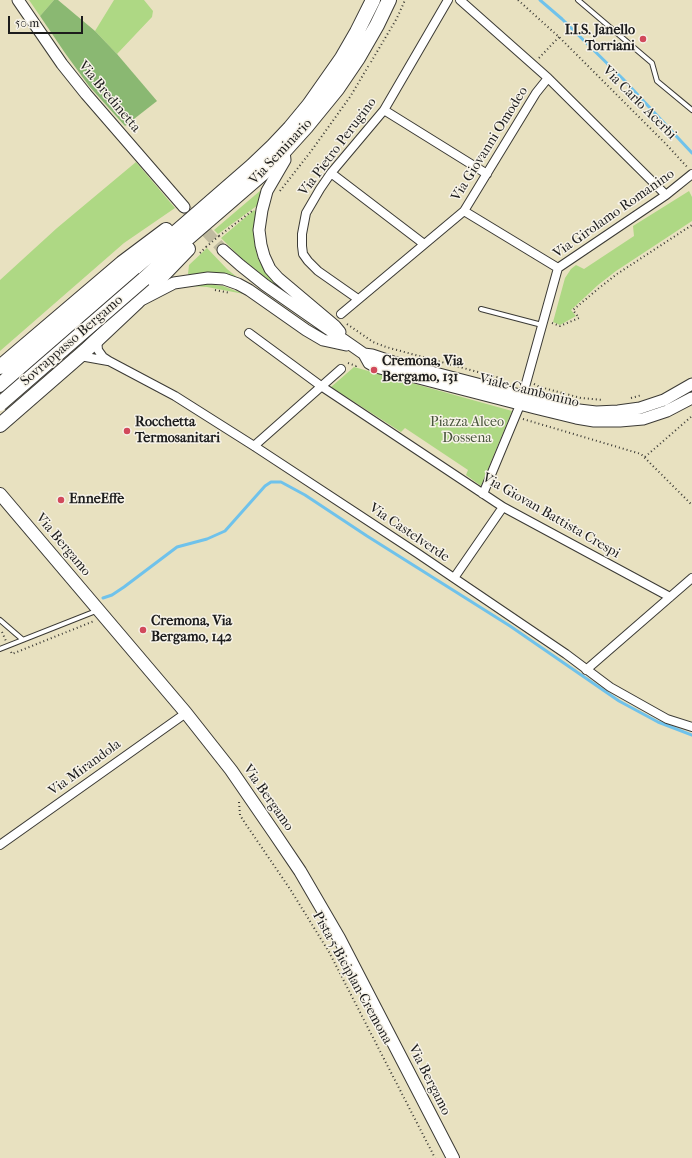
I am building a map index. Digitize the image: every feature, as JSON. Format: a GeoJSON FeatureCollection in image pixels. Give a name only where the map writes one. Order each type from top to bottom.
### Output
{"type":"FeatureCollection","features":[{"type":"Feature","properties":{"kind":"highway","name":"Via Seminario"},"geometry":{"type":"LineString","coordinates":[[139,274],[188,238],[309,105],[342,58],[373,0]]}},
{"type":"Feature","properties":{"kind":"highway","name":"Via Seminario"},"geometry":{"type":"LineString","coordinates":[[217,205],[269,168],[337,89],[377,25],[389,0]]}},
{"type":"Feature","properties":{"kind":"highway"},"geometry":{"type":"LineString","coordinates":[[0,424],[80,356],[137,302],[195,242],[217,205]]}},
{"type":"Feature","properties":{"kind":"highway"},"geometry":{"type":"LineString","coordinates":[[0,367],[122,263],[177,222],[217,205]]}},
{"type":"Feature","properties":{"kind":"highway","name":"Sovrappasso Bergamo"},"geometry":{"type":"LineString","coordinates":[[0,386],[139,274]]}},
{"type":"Feature","properties":{"kind":"highway","name":"Sovrappasso Bergamo"},"geometry":{"type":"LineString","coordinates":[[0,404],[139,274]]}},
{"type":"Feature","properties":{"kind":"highway"},"geometry":{"type":"LineString","coordinates":[[0,386],[6,394],[13,398],[28,400]]}},
{"type":"Feature","properties":{"kind":"main road","name":"Via Bergamo"},"geometry":{"type":"LineString","coordinates":[[0,494],[98,615],[186,712],[231,770],[300,872],[339,938],[453,1158]]}},
{"type":"Feature","properties":{"kind":"street","name":"Via Bredinetta"},"geometry":{"type":"LineString","coordinates":[[18,0],[62,64],[86,94],[184,207]]}},
{"type":"Feature","properties":{"kind":"street","name":"Via Pietro Perugino"},"geometry":{"type":"LineString","coordinates":[[358,299],[318,271],[303,254],[302,234],[306,213],[320,189],[332,173],[384,110],[448,0]]}},
{"type":"Feature","properties":{"kind":"street"},"geometry":{"type":"LineString","coordinates":[[460,0],[548,78],[666,195]]}},
{"type":"Feature","properties":{"kind":"street","name":"Via Giovanni Omodeo"},"geometry":{"type":"LineString","coordinates":[[342,317],[358,299],[464,211],[536,93],[548,78]]}},
{"type":"Feature","properties":{"kind":"street"},"geometry":{"type":"LineString","coordinates":[[384,110],[487,174]]}},
{"type":"Feature","properties":{"kind":"street"},"geometry":{"type":"LineString","coordinates":[[284,151],[285,160],[268,191],[262,210],[259,230],[264,256],[270,268],[285,286],[335,326],[351,346]]}},
{"type":"Feature","properties":{"kind":"street"},"geometry":{"type":"LineString","coordinates":[[332,173],[424,244]]}},
{"type":"Feature","properties":{"kind":"street","name":"Via Girolamo Romanino"},"geometry":{"type":"LineString","coordinates":[[521,400],[558,268],[666,195],[692,174]]}},
{"type":"Feature","properties":{"kind":"street"},"geometry":{"type":"LineString","coordinates":[[464,211],[558,268]]}},
{"type":"Feature","properties":{"kind":"street"},"geometry":{"type":"LineString","coordinates":[[223,250],[265,285],[351,346]]}},
{"type":"Feature","properties":{"kind":"street"},"geometry":{"type":"LineString","coordinates":[[137,302],[174,283],[208,278],[224,280],[238,284],[249,290],[306,330],[324,340],[351,346]]}},
{"type":"Feature","properties":{"kind":"street","name":"Via Giovan Battista Crespi"},"geometry":{"type":"LineString","coordinates":[[249,333],[321,386],[503,507],[670,597]]}},
{"type":"Feature","properties":{"kind":"street","name":"Via Castelverde"},"geometry":{"type":"LineString","coordinates":[[97,340],[98,350],[109,361],[175,396],[254,446],[454,578],[610,687],[666,719],[692,727]]}},
{"type":"Feature","properties":{"kind":"street","name":"Viale Cambonino"},"geometry":{"type":"LineString","coordinates":[[351,346],[364,354],[369,362],[376,367],[521,400],[596,412],[640,408],[664,400],[692,384]]}},
{"type":"Feature","properties":{"kind":"street","name":"Via Castelverde"},"geometry":{"type":"LineString","coordinates":[[80,356],[109,361]]}},
{"type":"Feature","properties":{"kind":"street"},"geometry":{"type":"LineString","coordinates":[[254,446],[341,369]]}},
{"type":"Feature","properties":{"kind":"street","name":"Viale Cambonino"},"geometry":{"type":"LineString","coordinates":[[521,400],[576,418],[594,421],[620,422],[650,417],[667,411],[692,398]]}},
{"type":"Feature","properties":{"kind":"street"},"geometry":{"type":"LineString","coordinates":[[483,494],[521,400]]}},
{"type":"Feature","properties":{"kind":"street"},"geometry":{"type":"LineString","coordinates":[[454,578],[503,507]]}},
{"type":"Feature","properties":{"kind":"street"},"geometry":{"type":"LineString","coordinates":[[586,670],[692,578]]}},
{"type":"Feature","properties":{"kind":"street","name":"Via Mirandola"},"geometry":{"type":"LineString","coordinates":[[0,845],[186,712]]}},
{"type":"Feature","properties":{"kind":"lane"},"geometry":{"type":"LineString","coordinates":[[578,0],[652,63],[657,81],[692,110]]}},
{"type":"Feature","properties":{"kind":"lane"},"geometry":{"type":"LineString","coordinates":[[481,309],[543,322]]}},
{"type":"Feature","properties":{"kind":"lane"},"geometry":{"type":"LineString","coordinates":[[0,649],[22,639],[98,615]]}},
{"type":"Feature","properties":{"kind":"lane"},"geometry":{"type":"LineString","coordinates":[[0,620],[22,639]]}},
{"type":"Feature","properties":{"kind":"path"},"geometry":{"type":"LineString","coordinates":[[279,192],[312,150],[350,97],[405,0]]}},
{"type":"Feature","properties":{"kind":"path","name":"Via Carlo Acerbi"},"geometry":{"type":"LineString","coordinates":[[518,0],[559,37],[666,144],[692,174]]}},
{"type":"Feature","properties":{"kind":"path"},"geometry":{"type":"LineString","coordinates":[[533,65],[559,37]]}},
{"type":"Feature","properties":{"kind":"path"},"geometry":{"type":"LineString","coordinates":[[206,247],[255,209],[262,210]]}},
{"type":"Feature","properties":{"kind":"path"},"geometry":{"type":"LineString","coordinates":[[543,322],[560,326],[578,318],[573,310],[599,288],[617,274],[692,225]]}},
{"type":"Feature","properties":{"kind":"path"},"geometry":{"type":"LineString","coordinates":[[209,289],[233,294]]}},
{"type":"Feature","properties":{"kind":"path"},"geometry":{"type":"LineString","coordinates":[[342,317],[372,342],[504,379]]}},
{"type":"Feature","properties":{"kind":"path"},"geometry":{"type":"LineString","coordinates":[[527,381],[537,384],[540,387],[581,398],[605,400]]}},
{"type":"Feature","properties":{"kind":"path"},"geometry":{"type":"LineString","coordinates":[[626,399],[649,394]]}},
{"type":"Feature","properties":{"kind":"path"},"geometry":{"type":"LineString","coordinates":[[515,416],[641,454],[692,505]]}},
{"type":"Feature","properties":{"kind":"path"},"geometry":{"type":"LineString","coordinates":[[645,457],[692,416]]}},
{"type":"Feature","properties":{"kind":"path"},"geometry":{"type":"LineString","coordinates":[[11,650],[12,654],[98,615]]}},
{"type":"Feature","properties":{"kind":"path"},"geometry":{"type":"LineString","coordinates":[[1,628],[1,633],[6,639]]}},
{"type":"Feature","properties":{"kind":"path","name":"Pista 5 Biciplan Cremona"},"geometry":{"type":"LineString","coordinates":[[240,815],[290,889],[329,952],[435,1158]]}},
{"type":"Feature","properties":{"kind":"green space"},"geometry":{"type":"Polygon","coordinates":[[[29,0],[54,0],[40,16],[29,0]]]}},
{"type":"Feature","properties":{"kind":"green space"},"geometry":{"type":"Polygon","coordinates":[[[54,0],[58,0],[95,31],[117,54],[157,101],[125,126],[89,86],[40,16],[54,0]]]}},
{"type":"Feature","properties":{"kind":"green space"},"geometry":{"type":"Polygon","coordinates":[[[114,0],[144,0],[153,11],[152,17],[117,54],[95,31],[114,0]]]}},
{"type":"Feature","properties":{"kind":"green space"},"geometry":{"type":"Polygon","coordinates":[[[136,162],[175,208],[124,243],[0,351],[0,280],[57,228],[136,162]]]}},
{"type":"Feature","properties":{"kind":"green space"},"geometry":{"type":"Polygon","coordinates":[[[261,190],[258,205],[218,234],[214,230],[261,190]]]}},
{"type":"Feature","properties":{"kind":"green space"},"geometry":{"type":"Polygon","coordinates":[[[689,191],[692,197],[692,221],[616,271],[598,285],[571,310],[576,316],[560,325],[553,322],[565,278],[571,269],[576,265],[584,269],[634,236],[633,226],[689,191]]]}},
{"type":"Feature","properties":{"kind":"green space"},"geometry":{"type":"Polygon","coordinates":[[[254,210],[256,212],[254,231],[255,246],[258,259],[265,271],[277,284],[276,286],[240,257],[221,238],[254,210]]]}},
{"type":"Feature","properties":{"kind":"green space"},"geometry":{"type":"Polygon","coordinates":[[[207,248],[227,269],[249,287],[190,276],[188,274],[189,265],[207,248]]]}},
{"type":"Feature","properties":{"kind":"green space"},"geometry":{"type":"Polygon","coordinates":[[[197,283],[223,286],[244,294],[207,287],[190,286],[197,283]]]}},
{"type":"Feature","properties":{"kind":"green space","name":"Piazza Alceo Dossena"},"geometry":{"type":"Polygon","coordinates":[[[354,367],[512,411],[481,486],[466,475],[468,470],[405,428],[401,432],[331,387],[354,367]]]}},
{"type":"Feature","properties":{"kind":"waterway"},"geometry":{"type":"LineString","coordinates":[[540,0],[562,19],[623,79],[692,153]]}},
{"type":"Feature","properties":{"kind":"waterway"},"geometry":{"type":"LineString","coordinates":[[103,598],[112,595],[124,587],[177,547],[207,539],[225,531],[265,486],[271,482],[281,482],[305,495],[510,626],[619,701],[658,722],[692,735]]}},
{"type":"Feature","properties":{"kind":"tunnel"},"geometry":{"type":"LineString","coordinates":[[184,207],[223,250]]}},
{"type":"Feature","properties":{"kind":"place","name":"I.I.S. Janello Torriani"},"geometry":{"type":"Point","coordinates":[643,39]}},
{"type":"Feature","properties":{"kind":"place","name":"Cremona, Via Bergamo, 131"},"geometry":{"type":"Point","coordinates":[374,370]}},
{"type":"Feature","properties":{"kind":"place","name":"Rocchetta Termosanitari"},"geometry":{"type":"Point","coordinates":[127,431]}},
{"type":"Feature","properties":{"kind":"place","name":"EnneEffe"},"geometry":{"type":"Point","coordinates":[61,500]}},
{"type":"Feature","properties":{"kind":"place","name":"Cremona, Via Bergamo, 142"},"geometry":{"type":"Point","coordinates":[143,630]}}]}
